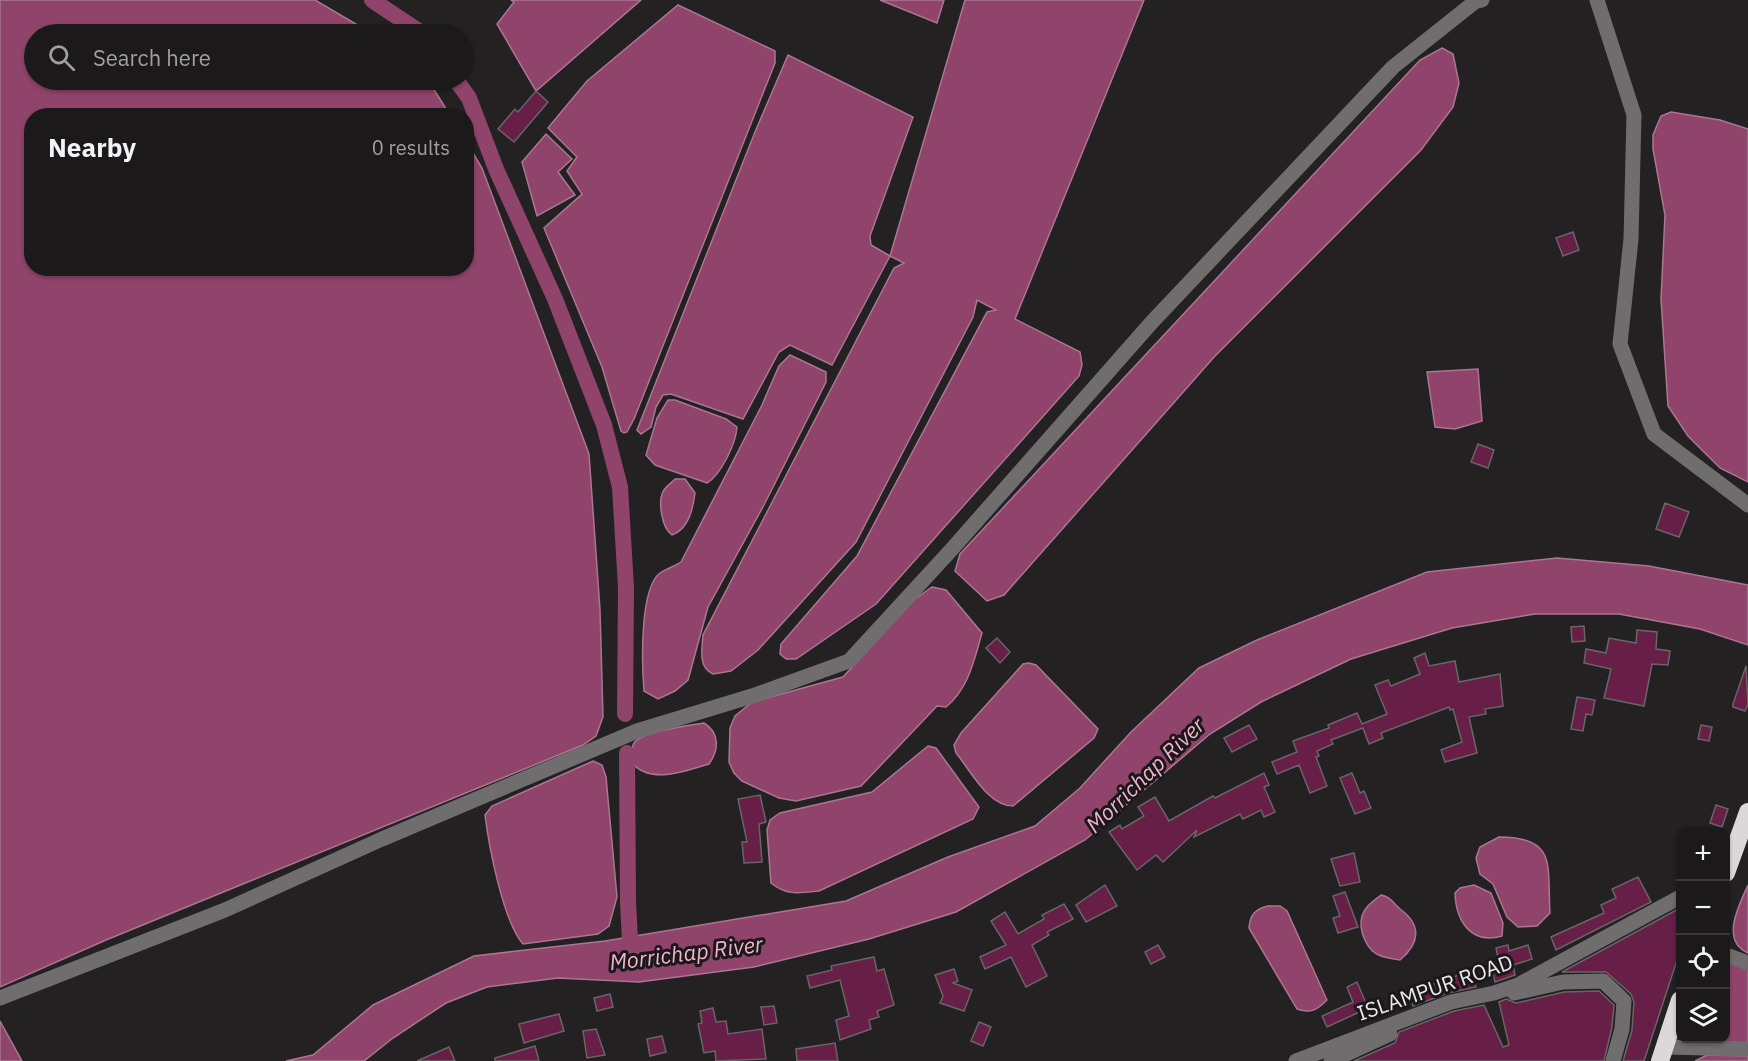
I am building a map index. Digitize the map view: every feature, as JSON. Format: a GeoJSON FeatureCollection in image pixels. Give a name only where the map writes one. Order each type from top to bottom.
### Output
{"type":"FeatureCollection","features":[{"type":"Feature","properties":{"kind":"highway"},"geometry":{"type":"LineString","coordinates":[[1730,860],[1748,812]]}},
{"type":"Feature","properties":{"kind":"highway"},"geometry":{"type":"LineString","coordinates":[[1662,1054],[1676,1012]]}},
{"type":"Feature","properties":{"kind":"street"},"geometry":{"type":"LineString","coordinates":[[0,998],[225,910],[382,839],[638,731],[752,696],[849,660],[952,549],[1152,322],[1393,67],[1476,1],[1482,0]]}},
{"type":"Feature","properties":{"kind":"street"},"geometry":{"type":"LineString","coordinates":[[1597,0],[1634,115],[1630,239],[1620,344],[1654,434],[1748,505]]}},
{"type":"Feature","properties":{"kind":"street","name":"ISLAMPUR ROAD"},"geometry":{"type":"LineString","coordinates":[[1296,1061],[1450,1002],[1494,993],[1518,985],[1676,899]]}},
{"type":"Feature","properties":{"kind":"street"},"geometry":{"type":"LineString","coordinates":[[1730,957],[1748,963]]}},
{"type":"Feature","properties":{"kind":"street"},"geometry":{"type":"LineString","coordinates":[[1330,1061],[1446,1010],[1563,982],[1603,981],[1624,1001],[1622,1029],[1613,1061]]}},
{"type":"Feature","properties":{"kind":"street"},"geometry":{"type":"LineString","coordinates":[[1662,1054],[1748,1049]]}},
{"type":"Feature","properties":{"kind":"water"},"geometry":{"type":"Polygon","coordinates":[[[0,0],[315,0],[356,24],[24,24],[24,90],[434,90],[446,108],[24,108],[24,276],[474,276],[474,155],[482,168],[589,454],[600,610],[603,717],[596,736],[583,745],[106,940],[0,987],[0,0]]]}},
{"type":"Feature","properties":{"kind":"water"},"geometry":{"type":"Polygon","coordinates":[[[511,0],[641,0],[536,91],[497,24],[514,2],[511,0]]]}},
{"type":"Feature","properties":{"kind":"water"},"geometry":{"type":"Polygon","coordinates":[[[880,0],[944,0],[937,23],[880,0]]]}},
{"type":"Feature","properties":{"kind":"water"},"geometry":{"type":"Polygon","coordinates":[[[965,0],[1144,0],[1015,319],[1080,352],[1082,365],[1079,376],[876,604],[796,659],[786,659],[780,654],[781,644],[857,556],[987,312],[996,310],[977,300],[973,317],[856,542],[758,650],[731,671],[713,674],[703,663],[703,635],[894,268],[904,263],[890,256],[965,0]]]}},
{"type":"Feature","properties":{"kind":"water"},"geometry":{"type":"Polygon","coordinates":[[[678,5],[775,51],[775,63],[634,419],[627,432],[624,433],[621,431],[602,367],[544,228],[582,194],[567,171],[577,157],[548,128],[587,81],[678,5]]]}},
{"type":"Feature","properties":{"kind":"water"},"geometry":{"type":"Polygon","coordinates":[[[1442,48],[1453,54],[1459,83],[1453,107],[1421,150],[1215,356],[1004,595],[987,601],[955,571],[960,554],[1420,60],[1442,48]]]}},
{"type":"Feature","properties":{"kind":"water"},"geometry":{"type":"Polygon","coordinates":[[[788,55],[913,117],[870,236],[871,245],[890,256],[832,365],[790,345],[779,352],[743,419],[671,394],[663,395],[656,407],[651,427],[641,434],[637,430],[755,132],[788,55]]]}},
{"type":"Feature","properties":{"kind":"water"},"geometry":{"type":"Polygon","coordinates":[[[1671,112],[1720,120],[1748,129],[1748,482],[1720,468],[1688,436],[1668,406],[1661,299],[1665,215],[1653,149],[1653,135],[1661,116],[1671,112]]]}},
{"type":"Feature","properties":{"kind":"water"},"geometry":{"type":"Polygon","coordinates":[[[546,134],[572,159],[558,172],[575,195],[537,216],[522,162],[546,134]]]}},
{"type":"Feature","properties":{"kind":"water"},"geometry":{"type":"Polygon","coordinates":[[[790,355],[826,372],[826,382],[764,505],[708,607],[688,680],[675,691],[658,699],[644,691],[643,629],[648,595],[653,582],[660,573],[681,562],[762,405],[779,366],[790,355]]]}},
{"type":"Feature","properties":{"kind":"water"},"geometry":{"type":"Polygon","coordinates":[[[1478,369],[1482,421],[1455,429],[1435,427],[1427,372],[1478,369]]]}},
{"type":"Feature","properties":{"kind":"water"},"geometry":{"type":"Polygon","coordinates":[[[668,400],[675,400],[726,419],[737,427],[727,458],[707,483],[655,465],[646,455],[657,418],[668,400]]]}},
{"type":"Feature","properties":{"kind":"water"},"geometry":{"type":"Polygon","coordinates":[[[675,479],[685,479],[695,493],[686,523],[672,535],[663,521],[661,501],[664,490],[675,479]]]}},
{"type":"Feature","properties":{"kind":"water","name":"Morrichap River"},"geometry":{"type":"Polygon","coordinates":[[[1557,558],[1649,566],[1748,585],[1748,645],[1700,629],[1619,614],[1535,614],[1452,628],[1351,659],[1261,702],[1210,734],[1085,840],[956,912],[869,939],[754,967],[639,982],[558,978],[487,987],[446,1003],[393,1038],[364,1061],[286,1061],[313,1055],[373,1005],[474,956],[605,941],[846,901],[948,857],[1035,826],[1080,788],[1131,732],[1199,668],[1257,640],[1427,572],[1557,558]]]}},
{"type":"Feature","properties":{"kind":"water"},"geometry":{"type":"Polygon","coordinates":[[[932,587],[946,590],[982,633],[965,682],[946,707],[937,706],[861,786],[796,801],[779,798],[742,781],[734,773],[729,762],[730,728],[735,716],[751,703],[843,677],[915,599],[932,587]]]}},
{"type":"Feature","properties":{"kind":"water"},"geometry":{"type":"Polygon","coordinates":[[[1023,664],[1036,665],[1098,729],[1094,738],[1013,806],[1004,804],[988,794],[956,753],[954,745],[961,733],[1023,664]]]}},
{"type":"Feature","properties":{"kind":"water"},"geometry":{"type":"Polygon","coordinates":[[[704,723],[713,732],[716,742],[715,753],[709,764],[679,773],[658,775],[640,770],[632,763],[632,747],[638,739],[666,730],[704,723]]]}},
{"type":"Feature","properties":{"kind":"water"},"geometry":{"type":"Polygon","coordinates":[[[928,746],[936,748],[979,807],[973,819],[819,891],[788,892],[771,883],[767,830],[770,820],[780,813],[872,792],[928,746]]]}},
{"type":"Feature","properties":{"kind":"water"},"geometry":{"type":"Polygon","coordinates":[[[593,761],[602,765],[606,777],[617,897],[609,926],[598,934],[523,944],[509,919],[503,902],[485,815],[492,806],[593,761]]]}},
{"type":"Feature","properties":{"kind":"water"},"geometry":{"type":"Polygon","coordinates":[[[1499,837],[1518,838],[1531,842],[1546,857],[1550,913],[1537,926],[1518,927],[1507,917],[1493,884],[1480,874],[1476,858],[1480,847],[1499,837]]]}},
{"type":"Feature","properties":{"kind":"water"},"geometry":{"type":"Polygon","coordinates":[[[1474,885],[1491,893],[1503,923],[1502,936],[1491,938],[1474,934],[1462,921],[1458,913],[1455,893],[1460,888],[1474,885]]]}},
{"type":"Feature","properties":{"kind":"water"},"geometry":{"type":"Polygon","coordinates":[[[1748,885],[1748,953],[1735,940],[1733,931],[1737,912],[1748,885]]]}},
{"type":"Feature","properties":{"kind":"water"},"geometry":{"type":"Polygon","coordinates":[[[1381,895],[1390,899],[1407,915],[1415,928],[1415,941],[1400,960],[1376,954],[1365,940],[1361,928],[1363,912],[1381,895]]]}},
{"type":"Feature","properties":{"kind":"water"},"geometry":{"type":"Polygon","coordinates":[[[1268,906],[1280,906],[1287,911],[1327,1000],[1314,1010],[1297,1009],[1249,928],[1254,913],[1268,906]]]}},
{"type":"Feature","properties":{"kind":"water"},"geometry":{"type":"Polygon","coordinates":[[[1730,962],[1748,969],[1748,1044],[1730,1042],[1730,962]]]}},
{"type":"Feature","properties":{"kind":"water"},"geometry":{"type":"Polygon","coordinates":[[[0,1021],[22,1061],[0,1061],[0,1021]]]}},
{"type":"Feature","properties":{"kind":"water"},"geometry":{"type":"Polygon","coordinates":[[[1707,1055],[1748,1056],[1748,1061],[1695,1061],[1707,1055]]]}},
{"type":"Feature","properties":{"kind":"building"},"geometry":{"type":"Polygon","coordinates":[[[536,91],[548,102],[514,142],[498,129],[515,109],[518,112],[536,91]]]}},
{"type":"Feature","properties":{"kind":"building"},"geometry":{"type":"Polygon","coordinates":[[[1573,232],[1579,250],[1563,256],[1556,238],[1573,232]]]}},
{"type":"Feature","properties":{"kind":"building"},"geometry":{"type":"Polygon","coordinates":[[[1478,444],[1494,450],[1488,468],[1471,462],[1478,444]]]}},
{"type":"Feature","properties":{"kind":"building"},"geometry":{"type":"Polygon","coordinates":[[[1665,503],[1689,512],[1679,537],[1656,529],[1665,503]]]}},
{"type":"Feature","properties":{"kind":"building"},"geometry":{"type":"Polygon","coordinates":[[[1584,626],[1585,641],[1572,642],[1571,627],[1584,626]]]}},
{"type":"Feature","properties":{"kind":"building"},"geometry":{"type":"Polygon","coordinates":[[[1637,630],[1657,632],[1656,649],[1670,651],[1668,665],[1652,664],[1644,706],[1604,698],[1611,669],[1584,663],[1586,649],[1606,653],[1609,638],[1636,643],[1637,630]]]}},
{"type":"Feature","properties":{"kind":"building"},"geometry":{"type":"Polygon","coordinates":[[[997,638],[1010,652],[1000,663],[986,648],[997,638]]]}},
{"type":"Feature","properties":{"kind":"building"},"geometry":{"type":"Polygon","coordinates":[[[1425,653],[1429,666],[1455,661],[1459,682],[1500,674],[1503,706],[1485,709],[1486,714],[1469,717],[1477,753],[1445,762],[1441,750],[1462,742],[1453,709],[1450,710],[1449,707],[1381,733],[1383,738],[1369,744],[1363,728],[1331,740],[1333,744],[1317,751],[1319,756],[1316,757],[1327,786],[1310,793],[1299,765],[1277,774],[1272,762],[1297,752],[1293,741],[1329,728],[1328,725],[1357,713],[1362,724],[1387,714],[1375,685],[1388,680],[1391,686],[1420,674],[1414,658],[1425,653]]]}},
{"type":"Feature","properties":{"kind":"building"},"geometry":{"type":"Polygon","coordinates":[[[1746,666],[1748,704],[1745,711],[1733,707],[1733,704],[1746,666]]]}},
{"type":"Feature","properties":{"kind":"building"},"geometry":{"type":"Polygon","coordinates":[[[1577,697],[1595,700],[1592,715],[1586,714],[1583,731],[1571,729],[1577,697]]]}},
{"type":"Feature","properties":{"kind":"building"},"geometry":{"type":"Polygon","coordinates":[[[1249,725],[1257,739],[1232,752],[1224,738],[1249,725]]]}},
{"type":"Feature","properties":{"kind":"building"},"geometry":{"type":"Polygon","coordinates":[[[1701,725],[1712,727],[1709,741],[1698,739],[1701,725]]]}},
{"type":"Feature","properties":{"kind":"building"},"geometry":{"type":"Polygon","coordinates":[[[1264,773],[1269,785],[1264,787],[1275,812],[1264,817],[1261,810],[1243,819],[1240,814],[1194,837],[1197,830],[1163,862],[1156,855],[1137,870],[1109,832],[1120,825],[1122,829],[1144,816],[1138,807],[1155,797],[1169,821],[1213,796],[1215,798],[1264,773]]]}},
{"type":"Feature","properties":{"kind":"building"},"geometry":{"type":"Polygon","coordinates":[[[1352,773],[1360,793],[1364,791],[1371,808],[1355,814],[1340,778],[1352,773]]]}},
{"type":"Feature","properties":{"kind":"building"},"geometry":{"type":"Polygon","coordinates":[[[760,795],[766,822],[759,824],[762,862],[744,863],[742,842],[747,842],[738,799],[760,795]]]}},
{"type":"Feature","properties":{"kind":"building"},"geometry":{"type":"Polygon","coordinates":[[[1716,805],[1728,809],[1722,827],[1710,823],[1716,805]]]}},
{"type":"Feature","properties":{"kind":"building"},"geometry":{"type":"Polygon","coordinates":[[[1354,853],[1360,882],[1340,886],[1331,859],[1354,853]]]}},
{"type":"Feature","properties":{"kind":"building"},"geometry":{"type":"Polygon","coordinates":[[[1638,877],[1651,902],[1556,950],[1551,937],[1604,913],[1601,905],[1616,898],[1612,889],[1638,877]]]}},
{"type":"Feature","properties":{"kind":"building"},"geometry":{"type":"Polygon","coordinates":[[[1105,885],[1117,906],[1086,922],[1076,905],[1105,885]]]}},
{"type":"Feature","properties":{"kind":"building"},"geometry":{"type":"Polygon","coordinates":[[[1345,892],[1358,927],[1338,933],[1333,918],[1340,916],[1333,896],[1345,892]]]}},
{"type":"Feature","properties":{"kind":"building"},"geometry":{"type":"Polygon","coordinates":[[[1064,904],[1073,919],[1047,932],[1049,935],[1032,945],[1047,976],[1026,987],[1011,957],[985,969],[980,957],[1006,945],[991,921],[1005,912],[1018,934],[1044,919],[1042,915],[1064,904]]]}},
{"type":"Feature","properties":{"kind":"building"},"geometry":{"type":"Polygon","coordinates":[[[1676,910],[1676,963],[1644,1061],[1623,1061],[1632,1030],[1634,1002],[1631,994],[1606,972],[1562,972],[1676,910]]]}},
{"type":"Feature","properties":{"kind":"building"},"geometry":{"type":"Polygon","coordinates":[[[1158,945],[1165,957],[1151,964],[1145,952],[1158,945]]]}},
{"type":"Feature","properties":{"kind":"building"},"geometry":{"type":"Polygon","coordinates":[[[1508,945],[1509,951],[1528,945],[1532,959],[1513,965],[1515,975],[1495,982],[1491,965],[1499,963],[1496,948],[1508,945]]]}},
{"type":"Feature","properties":{"kind":"building"},"geometry":{"type":"Polygon","coordinates":[[[874,957],[877,971],[884,969],[894,1005],[877,1011],[879,1017],[869,1020],[871,1029],[840,1040],[836,1020],[849,1016],[840,980],[810,988],[807,976],[832,970],[831,966],[874,957]]]}},
{"type":"Feature","properties":{"kind":"building"},"geometry":{"type":"Polygon","coordinates":[[[1468,968],[1476,987],[1448,993],[1413,1006],[1409,993],[1456,976],[1468,968]]]}},
{"type":"Feature","properties":{"kind":"building"},"geometry":{"type":"Polygon","coordinates":[[[954,969],[958,981],[953,983],[972,990],[964,1011],[940,1003],[943,996],[935,975],[954,969]]]}},
{"type":"Feature","properties":{"kind":"building"},"geometry":{"type":"Polygon","coordinates":[[[1357,982],[1368,1008],[1327,1027],[1322,1016],[1353,1002],[1347,987],[1357,982]]]}},
{"type":"Feature","properties":{"kind":"building"},"geometry":{"type":"Polygon","coordinates":[[[1599,991],[1614,1005],[1612,1027],[1604,1061],[1354,1061],[1395,1043],[1399,1032],[1454,1011],[1484,1005],[1503,1047],[1509,1045],[1499,1002],[1506,999],[1516,1003],[1564,992],[1599,991]]]}},
{"type":"Feature","properties":{"kind":"building"},"geometry":{"type":"Polygon","coordinates":[[[610,994],[613,1007],[597,1011],[594,998],[610,994]]]}},
{"type":"Feature","properties":{"kind":"building"},"geometry":{"type":"Polygon","coordinates":[[[774,1006],[777,1023],[764,1025],[761,1007],[774,1006]]]}},
{"type":"Feature","properties":{"kind":"building"},"geometry":{"type":"Polygon","coordinates":[[[713,1008],[716,1022],[726,1021],[728,1034],[762,1029],[766,1059],[716,1061],[715,1051],[704,1053],[698,1024],[702,1023],[700,1011],[713,1008]]]}},
{"type":"Feature","properties":{"kind":"building"},"geometry":{"type":"Polygon","coordinates":[[[559,1014],[564,1031],[524,1043],[519,1024],[559,1014]]]}},
{"type":"Feature","properties":{"kind":"building"},"geometry":{"type":"Polygon","coordinates":[[[979,1022],[991,1027],[983,1046],[971,1041],[979,1022]]]}},
{"type":"Feature","properties":{"kind":"building"},"geometry":{"type":"Polygon","coordinates":[[[596,1029],[605,1055],[587,1058],[583,1031],[596,1029]]]}},
{"type":"Feature","properties":{"kind":"building"},"geometry":{"type":"Polygon","coordinates":[[[662,1036],[666,1052],[650,1056],[647,1039],[662,1036]]]}},
{"type":"Feature","properties":{"kind":"building"},"geometry":{"type":"Polygon","coordinates":[[[835,1043],[838,1061],[797,1061],[796,1049],[835,1043]]]}},
{"type":"Feature","properties":{"kind":"building"},"geometry":{"type":"Polygon","coordinates":[[[535,1046],[539,1061],[495,1061],[495,1058],[535,1046]]]}},
{"type":"Feature","properties":{"kind":"building"},"geometry":{"type":"Polygon","coordinates":[[[449,1047],[455,1061],[417,1061],[449,1047]]]}},
{"type":"Feature","properties":{"kind":"waterway"},"geometry":{"type":"LineString","coordinates":[[372,0],[408,24]]}},
{"type":"Feature","properties":{"kind":"waterway"},"geometry":{"type":"LineString","coordinates":[[463,90],[473,108]]}},
{"type":"Feature","properties":{"kind":"waterway"},"geometry":{"type":"LineString","coordinates":[[474,111],[496,169],[555,299],[604,425],[620,487],[626,588],[625,714]]}},
{"type":"Feature","properties":{"kind":"waterway","name":"Morrichap River"},"geometry":{"type":"LineString","coordinates":[[627,753],[628,902],[631,959]]}}]}
